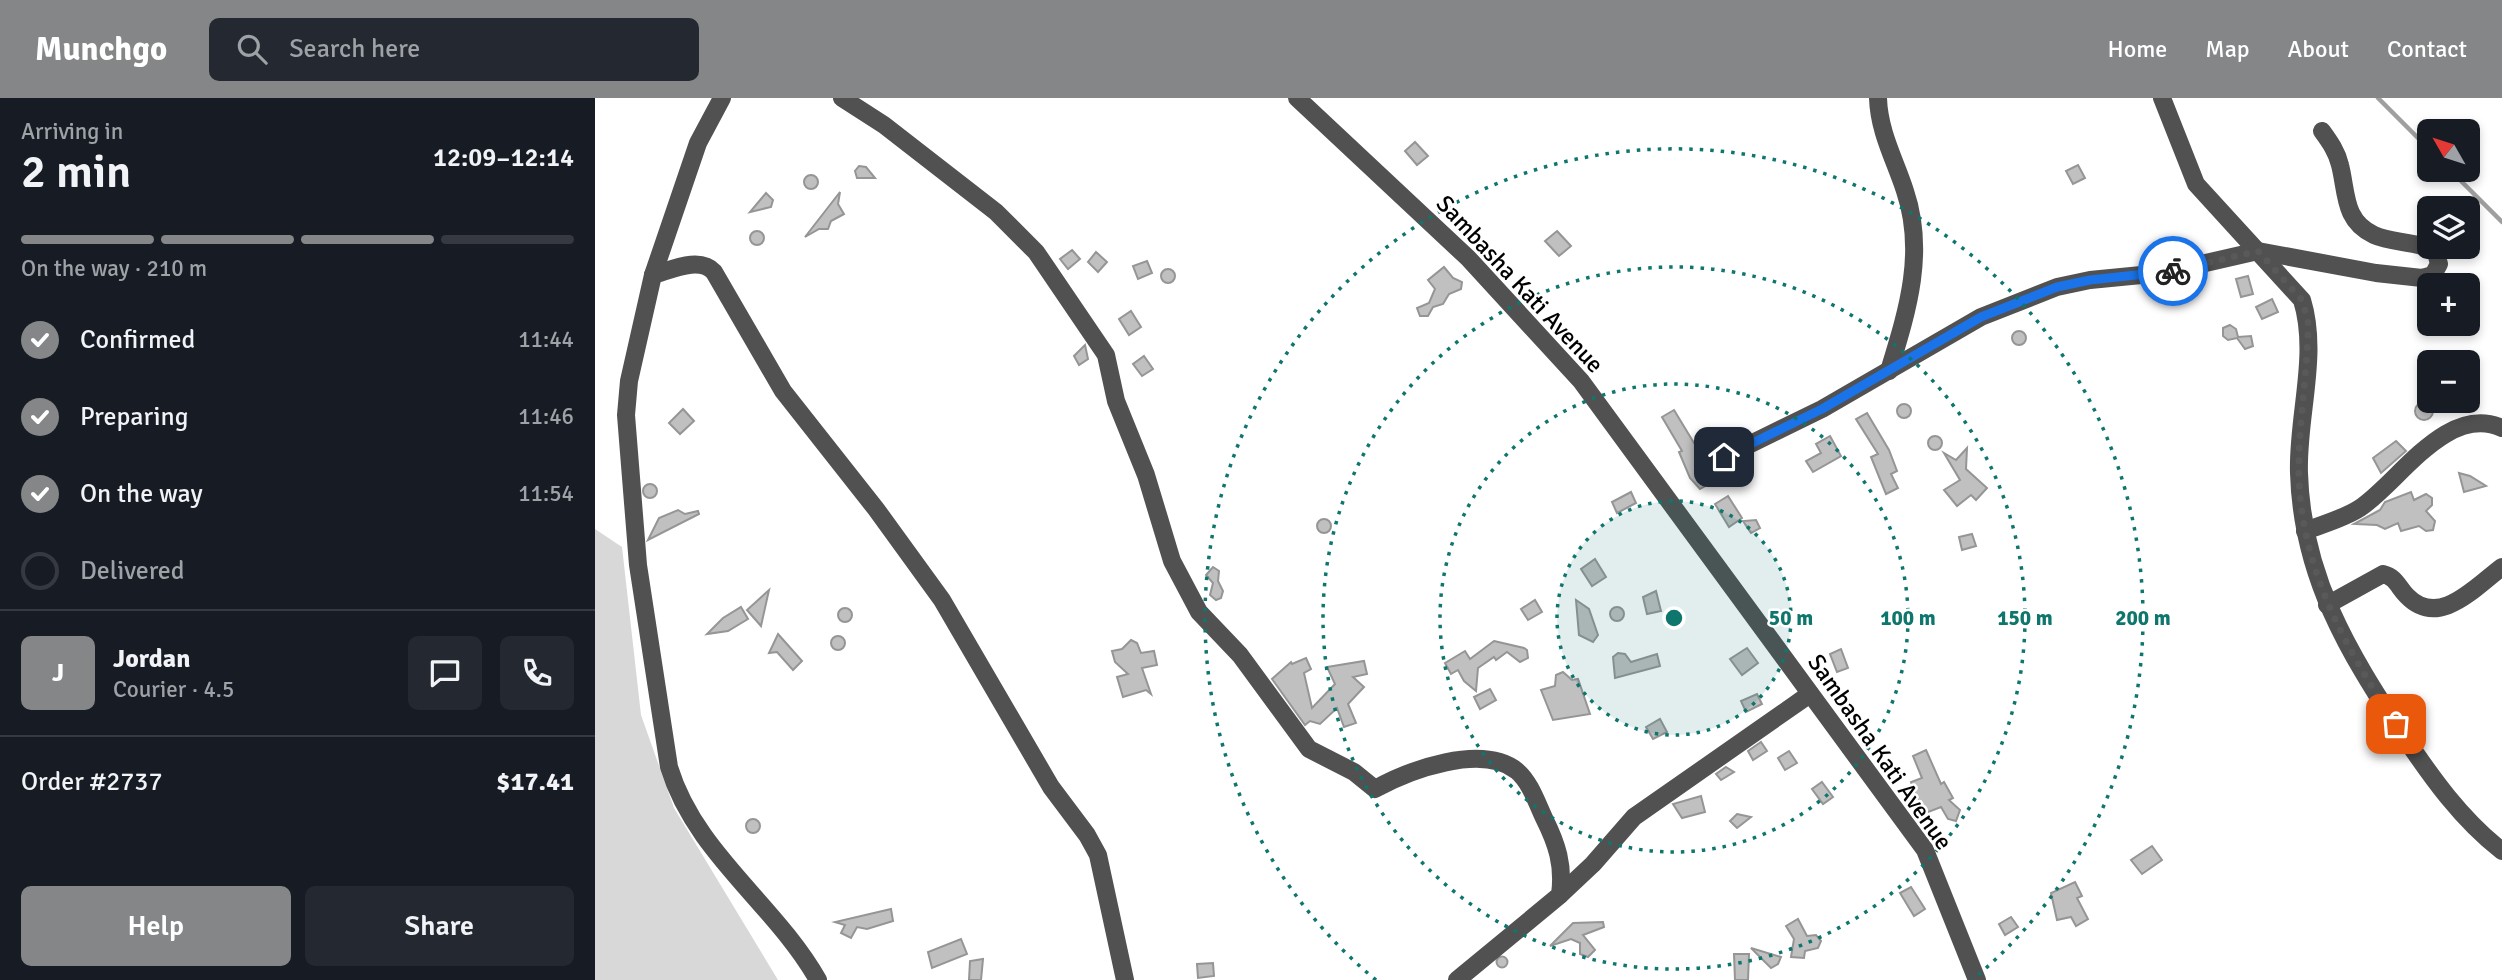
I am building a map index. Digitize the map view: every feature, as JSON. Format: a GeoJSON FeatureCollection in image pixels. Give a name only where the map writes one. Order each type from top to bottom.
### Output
{"type":"FeatureCollection","features":[{"type":"Feature","properties":{"kind":"street"},"geometry":{"type":"LineString","coordinates":[[722,98],[698,143],[653,275],[629,382],[627,443],[638,565],[669,767],[685,809],[729,869],[796,946],[818,980]]}},
{"type":"Feature","properties":{"kind":"street"},"geometry":{"type":"LineString","coordinates":[[842,98],[884,124],[996,212],[1036,252],[1107,355],[1116,401],[1146,475],[1173,561],[1186,591],[1212,627],[1240,655],[1299,738],[1309,749],[1355,772],[1375,789],[1403,773],[1432,765],[1488,760],[1504,763],[1519,772],[1554,838],[1563,875],[1560,895]]}},
{"type":"Feature","properties":{"kind":"street","name":"Sambasha Kati Avenue"},"geometry":{"type":"LineString","coordinates":[[1297,98],[1468,258],[1558,353],[1925,850],[1977,980]]}},
{"type":"Feature","properties":{"kind":"street"},"geometry":{"type":"LineString","coordinates":[[1878,98],[1883,133],[1913,219],[1915,254],[1913,286],[1889,372]]}},
{"type":"Feature","properties":{"kind":"street"},"geometry":{"type":"LineString","coordinates":[[2162,98],[2196,184],[2302,300],[2308,321],[2299,458],[2305,531],[2326,605],[2343,641],[2367,681],[2425,767],[2471,825],[2502,851]]}},
{"type":"Feature","properties":{"kind":"street"},"geometry":{"type":"LineString","coordinates":[[1724,457],[1889,372],[1981,317],[2057,287],[2090,280],[2162,273],[2258,251],[2376,274],[2422,278],[2433,275],[2439,264],[2436,253],[2427,247],[2373,235],[2359,224],[2344,196],[2340,163],[2334,148],[2322,131]]}},
{"type":"Feature","properties":{"kind":"street"},"geometry":{"type":"LineString","coordinates":[[653,275],[697,264],[710,267],[715,272],[783,391],[876,509],[942,600],[1051,787],[1087,835],[1098,855],[1125,980]]}},
{"type":"Feature","properties":{"kind":"street"},"geometry":{"type":"LineString","coordinates":[[2305,531],[2361,507],[2412,459],[2449,433],[2474,422],[2487,422],[2502,428]]}},
{"type":"Feature","properties":{"kind":"street"},"geometry":{"type":"LineString","coordinates":[[2326,605],[2383,574],[2390,576],[2418,604],[2429,608],[2447,608],[2502,567]]}},
{"type":"Feature","properties":{"kind":"street"},"geometry":{"type":"LineString","coordinates":[[1457,980],[1594,864],[1634,817],[1810,694]]}},
{"type":"Feature","properties":{"kind":"shaded area"},"geometry":{"type":"Polygon","coordinates":[[[595,529],[622,547],[641,715],[674,808],[778,980],[595,980],[595,529]]]}},
{"type":"Feature","properties":{"kind":"building"},"geometry":{"type":"Polygon","coordinates":[[[1415,142],[1428,156],[1417,165],[1405,151],[1415,142]]]}},
{"type":"Feature","properties":{"kind":"building"},"geometry":{"type":"Polygon","coordinates":[[[2078,165],[2085,178],[2073,184],[2066,171],[2078,165]]]}},
{"type":"Feature","properties":{"kind":"building"},"geometry":{"type":"Polygon","coordinates":[[[859,166],[866,167],[875,178],[857,178],[855,171],[859,166]]]}},
{"type":"Feature","properties":{"kind":"building"},"geometry":{"type":"Polygon","coordinates":[[[808,175],[814,175],[818,182],[814,189],[808,189],[804,185],[804,179],[808,175]]]}},
{"type":"Feature","properties":{"kind":"building"},"geometry":{"type":"Polygon","coordinates":[[[840,192],[838,204],[844,214],[831,221],[828,229],[819,229],[805,237],[840,192]]]}},
{"type":"Feature","properties":{"kind":"building"},"geometry":{"type":"Polygon","coordinates":[[[766,193],[773,200],[771,207],[750,212],[766,193]]]}},
{"type":"Feature","properties":{"kind":"building"},"geometry":{"type":"Polygon","coordinates":[[[754,231],[760,231],[764,238],[760,245],[754,245],[750,241],[750,235],[754,231]]]}},
{"type":"Feature","properties":{"kind":"building"},"geometry":{"type":"Polygon","coordinates":[[[1557,231],[1571,246],[1559,256],[1545,241],[1557,231]]]}},
{"type":"Feature","properties":{"kind":"building"},"geometry":{"type":"Polygon","coordinates":[[[1072,250],[1080,259],[1068,269],[1060,259],[1072,250]]]}},
{"type":"Feature","properties":{"kind":"building"},"geometry":{"type":"Polygon","coordinates":[[[1096,252],[1107,262],[1098,272],[1088,262],[1096,252]]]}},
{"type":"Feature","properties":{"kind":"building"},"geometry":{"type":"Polygon","coordinates":[[[1147,261],[1152,273],[1138,279],[1133,266],[1147,261]]]}},
{"type":"Feature","properties":{"kind":"building"},"geometry":{"type":"Polygon","coordinates":[[[1444,267],[1453,278],[1462,282],[1461,289],[1449,294],[1443,304],[1433,307],[1428,316],[1420,316],[1417,308],[1429,303],[1435,289],[1428,280],[1444,267]]]}},
{"type":"Feature","properties":{"kind":"building"},"geometry":{"type":"Polygon","coordinates":[[[1165,269],[1171,269],[1175,276],[1171,283],[1165,283],[1161,279],[1161,273],[1165,269]]]}},
{"type":"Feature","properties":{"kind":"building"},"geometry":{"type":"Polygon","coordinates":[[[2248,276],[2253,294],[2241,297],[2236,279],[2248,276]]]}},
{"type":"Feature","properties":{"kind":"building"},"geometry":{"type":"Polygon","coordinates":[[[2272,299],[2278,312],[2262,319],[2256,307],[2272,299]]]}},
{"type":"Feature","properties":{"kind":"building"},"geometry":{"type":"Polygon","coordinates":[[[1131,311],[1141,327],[1129,335],[1119,319],[1131,311]]]}},
{"type":"Feature","properties":{"kind":"building"},"geometry":{"type":"Polygon","coordinates":[[[2230,325],[2236,329],[2238,337],[2251,336],[2253,346],[2245,349],[2237,338],[2228,340],[2223,336],[2223,328],[2230,325]]]}},
{"type":"Feature","properties":{"kind":"building"},"geometry":{"type":"Polygon","coordinates":[[[2016,331],[2022,331],[2026,338],[2022,345],[2016,345],[2012,341],[2012,335],[2016,331]]]}},
{"type":"Feature","properties":{"kind":"building"},"geometry":{"type":"Polygon","coordinates":[[[1085,345],[1088,359],[1079,365],[1074,356],[1085,345]]]}},
{"type":"Feature","properties":{"kind":"building"},"geometry":{"type":"Polygon","coordinates":[[[1144,356],[1153,369],[1142,376],[1133,364],[1144,356]]]}},
{"type":"Feature","properties":{"kind":"building"},"geometry":{"type":"Polygon","coordinates":[[[1901,404],[1907,404],[1911,411],[1907,418],[1901,418],[1897,414],[1897,408],[1901,404]]]}},
{"type":"Feature","properties":{"kind":"building"},"geometry":{"type":"Polygon","coordinates":[[[2416,408],[2417,413],[2432,414],[2427,419],[2421,419],[2416,414],[2416,408]]]}},
{"type":"Feature","properties":{"kind":"building"},"geometry":{"type":"Polygon","coordinates":[[[683,409],[694,421],[680,434],[669,423],[683,409]]]}},
{"type":"Feature","properties":{"kind":"building"},"geometry":{"type":"Polygon","coordinates":[[[1674,410],[1697,448],[1712,482],[1700,489],[1690,478],[1679,452],[1682,451],[1662,417],[1674,410]]]}},
{"type":"Feature","properties":{"kind":"building"},"geometry":{"type":"Polygon","coordinates":[[[1867,413],[1889,450],[1897,471],[1891,474],[1898,488],[1886,494],[1871,457],[1878,454],[1856,419],[1867,413]]]}},
{"type":"Feature","properties":{"kind":"building"},"geometry":{"type":"Polygon","coordinates":[[[1830,436],[1841,456],[1813,472],[1806,461],[1821,453],[1816,444],[1830,436]]]}},
{"type":"Feature","properties":{"kind":"building"},"geometry":{"type":"Polygon","coordinates":[[[1932,436],[1938,436],[1942,443],[1938,450],[1932,450],[1928,446],[1928,440],[1932,436]]]}},
{"type":"Feature","properties":{"kind":"building"},"geometry":{"type":"Polygon","coordinates":[[[2396,441],[2406,451],[2381,473],[2373,458],[2396,441]]]}},
{"type":"Feature","properties":{"kind":"building"},"geometry":{"type":"Polygon","coordinates":[[[1967,448],[1966,469],[1987,488],[1976,500],[1971,495],[1957,506],[1944,490],[1960,480],[1944,453],[1956,460],[1967,448]]]}},
{"type":"Feature","properties":{"kind":"building"},"geometry":{"type":"Polygon","coordinates":[[[2459,473],[2470,476],[2486,486],[2464,492],[2459,473]]]}},
{"type":"Feature","properties":{"kind":"building"},"geometry":{"type":"Polygon","coordinates":[[[650,484],[655,486],[655,496],[650,498],[645,496],[643,491],[645,486],[650,484]]]}},
{"type":"Feature","properties":{"kind":"building"},"geometry":{"type":"Polygon","coordinates":[[[1631,492],[1636,503],[1617,513],[1612,502],[1631,492]]]}},
{"type":"Feature","properties":{"kind":"building"},"geometry":{"type":"Polygon","coordinates":[[[2411,492],[2414,500],[2426,494],[2432,498],[2432,505],[2426,511],[2435,521],[2433,530],[2426,531],[2419,526],[2401,531],[2398,523],[2385,529],[2377,525],[2354,524],[2380,510],[2385,502],[2411,492]]]}},
{"type":"Feature","properties":{"kind":"building"},"geometry":{"type":"Polygon","coordinates":[[[1728,496],[1742,518],[1729,527],[1715,504],[1728,496]]]}},
{"type":"Feature","properties":{"kind":"building"},"geometry":{"type":"Polygon","coordinates":[[[678,510],[685,514],[698,511],[699,514],[648,540],[659,518],[678,510]]]}},
{"type":"Feature","properties":{"kind":"building"},"geometry":{"type":"Polygon","coordinates":[[[1321,519],[1327,519],[1331,526],[1327,533],[1321,533],[1317,529],[1317,523],[1321,519]]]}},
{"type":"Feature","properties":{"kind":"building"},"geometry":{"type":"Polygon","coordinates":[[[1756,520],[1760,528],[1751,533],[1743,521],[1756,520]]]}},
{"type":"Feature","properties":{"kind":"building"},"geometry":{"type":"Polygon","coordinates":[[[1972,534],[1976,546],[1962,550],[1959,537],[1972,534]]]}},
{"type":"Feature","properties":{"kind":"building"},"geometry":{"type":"Polygon","coordinates":[[[1595,559],[1606,577],[1592,586],[1581,569],[1595,559]]]}},
{"type":"Feature","properties":{"kind":"building"},"geometry":{"type":"Polygon","coordinates":[[[1213,567],[1219,571],[1218,581],[1223,591],[1221,598],[1216,600],[1210,595],[1213,583],[1206,575],[1213,567]]]}},
{"type":"Feature","properties":{"kind":"building"},"geometry":{"type":"Polygon","coordinates":[[[769,590],[761,626],[747,610],[769,590]]]}},
{"type":"Feature","properties":{"kind":"building"},"geometry":{"type":"Polygon","coordinates":[[[1656,591],[1661,611],[1647,614],[1643,597],[1656,591]]]}},
{"type":"Feature","properties":{"kind":"building"},"geometry":{"type":"Polygon","coordinates":[[[1535,600],[1542,612],[1528,620],[1521,609],[1535,600]]]}},
{"type":"Feature","properties":{"kind":"building"},"geometry":{"type":"Polygon","coordinates":[[[1576,600],[1589,609],[1598,635],[1593,642],[1579,635],[1576,600]]]}},
{"type":"Feature","properties":{"kind":"building"},"geometry":{"type":"Polygon","coordinates":[[[741,607],[748,619],[728,631],[707,634],[723,618],[741,607]]]}},
{"type":"Feature","properties":{"kind":"building"},"geometry":{"type":"Polygon","coordinates":[[[1614,607],[1620,607],[1624,614],[1620,621],[1614,621],[1610,617],[1610,611],[1614,607]]]}},
{"type":"Feature","properties":{"kind":"building"},"geometry":{"type":"Polygon","coordinates":[[[842,608],[848,608],[852,615],[848,622],[842,622],[838,618],[838,612],[842,608]]]}},
{"type":"Feature","properties":{"kind":"building"},"geometry":{"type":"Polygon","coordinates":[[[778,634],[802,661],[793,670],[777,652],[769,653],[778,634]]]}},
{"type":"Feature","properties":{"kind":"building"},"geometry":{"type":"Polygon","coordinates":[[[835,636],[841,636],[845,643],[841,650],[835,650],[831,646],[831,640],[835,636]]]}},
{"type":"Feature","properties":{"kind":"building"},"geometry":{"type":"Polygon","coordinates":[[[1131,640],[1137,643],[1141,653],[1154,651],[1157,665],[1142,668],[1151,694],[1146,690],[1123,697],[1117,677],[1128,674],[1115,662],[1112,651],[1122,649],[1131,640]]]}},
{"type":"Feature","properties":{"kind":"building"},"geometry":{"type":"Polygon","coordinates":[[[1494,641],[1524,648],[1528,658],[1520,662],[1507,652],[1496,660],[1494,657],[1478,668],[1476,691],[1464,681],[1458,670],[1451,674],[1445,663],[1465,651],[1470,659],[1494,641]]]}},
{"type":"Feature","properties":{"kind":"building"},"geometry":{"type":"Polygon","coordinates":[[[1747,648],[1758,663],[1742,675],[1730,659],[1747,648]]]}},
{"type":"Feature","properties":{"kind":"building"},"geometry":{"type":"Polygon","coordinates":[[[1841,649],[1848,668],[1837,672],[1830,654],[1841,649]]]}},
{"type":"Feature","properties":{"kind":"building"},"geometry":{"type":"Polygon","coordinates":[[[1618,653],[1625,654],[1631,662],[1657,654],[1660,666],[1615,678],[1613,657],[1618,653]]]}},
{"type":"Feature","properties":{"kind":"building"},"geometry":{"type":"Polygon","coordinates":[[[1306,658],[1311,669],[1304,673],[1312,708],[1335,684],[1327,667],[1364,661],[1367,674],[1353,677],[1364,687],[1348,704],[1356,723],[1344,727],[1337,708],[1320,724],[1310,721],[1305,725],[1272,679],[1291,662],[1292,664],[1306,658]]]}},
{"type":"Feature","properties":{"kind":"building"},"geometry":{"type":"Polygon","coordinates":[[[1563,672],[1572,680],[1578,679],[1590,714],[1553,720],[1541,690],[1555,686],[1556,675],[1563,672]]]}},
{"type":"Feature","properties":{"kind":"building"},"geometry":{"type":"Polygon","coordinates":[[[1490,689],[1496,700],[1480,709],[1474,697],[1490,689]]]}},
{"type":"Feature","properties":{"kind":"building"},"geometry":{"type":"Polygon","coordinates":[[[1757,694],[1762,704],[1746,712],[1741,701],[1757,694]]]}},
{"type":"Feature","properties":{"kind":"building"},"geometry":{"type":"Polygon","coordinates":[[[1660,719],[1667,732],[1653,739],[1646,727],[1660,719]]]}},
{"type":"Feature","properties":{"kind":"building"},"geometry":{"type":"Polygon","coordinates":[[[1761,742],[1767,751],[1753,760],[1748,751],[1761,742]]]}},
{"type":"Feature","properties":{"kind":"building"},"geometry":{"type":"Polygon","coordinates":[[[1926,750],[1941,784],[1944,782],[1953,798],[1949,800],[1960,810],[1956,821],[1948,819],[1941,807],[1923,814],[1911,782],[1922,778],[1913,756],[1926,750]]]}},
{"type":"Feature","properties":{"kind":"building"},"geometry":{"type":"Polygon","coordinates":[[[1789,751],[1797,763],[1785,770],[1778,758],[1789,751]]]}},
{"type":"Feature","properties":{"kind":"building"},"geometry":{"type":"Polygon","coordinates":[[[1726,767],[1734,772],[1721,780],[1716,774],[1726,767]]]}},
{"type":"Feature","properties":{"kind":"building"},"geometry":{"type":"Polygon","coordinates":[[[1822,782],[1833,797],[1823,804],[1812,789],[1822,782]]]}},
{"type":"Feature","properties":{"kind":"building"},"geometry":{"type":"Polygon","coordinates":[[[1701,796],[1705,812],[1682,818],[1673,804],[1701,796]]]}},
{"type":"Feature","properties":{"kind":"building"},"geometry":{"type":"Polygon","coordinates":[[[1737,814],[1751,817],[1737,828],[1730,821],[1737,814]]]}},
{"type":"Feature","properties":{"kind":"building"},"geometry":{"type":"Polygon","coordinates":[[[750,819],[756,819],[760,826],[756,833],[750,833],[746,829],[746,823],[750,819]]]}},
{"type":"Feature","properties":{"kind":"building"},"geometry":{"type":"Polygon","coordinates":[[[2152,846],[2162,860],[2142,874],[2131,860],[2152,846]]]}},
{"type":"Feature","properties":{"kind":"building"},"geometry":{"type":"Polygon","coordinates":[[[2075,882],[2082,896],[2077,898],[2088,919],[2076,926],[2071,917],[2057,920],[2051,893],[2075,882]]]}},
{"type":"Feature","properties":{"kind":"building"},"geometry":{"type":"Polygon","coordinates":[[[1911,887],[1925,909],[1914,916],[1900,893],[1911,887]]]}},
{"type":"Feature","properties":{"kind":"building"},"geometry":{"type":"Polygon","coordinates":[[[891,909],[893,921],[867,929],[857,927],[851,938],[841,933],[845,925],[835,922],[891,909]]]}},
{"type":"Feature","properties":{"kind":"building"},"geometry":{"type":"Polygon","coordinates":[[[2011,917],[2018,927],[2005,935],[1999,924],[2011,917]]]}},
{"type":"Feature","properties":{"kind":"building"},"geometry":{"type":"Polygon","coordinates":[[[1798,919],[1807,936],[1816,935],[1821,941],[1818,948],[1805,951],[1804,958],[1791,957],[1794,939],[1786,926],[1798,919]]]}},
{"type":"Feature","properties":{"kind":"building"},"geometry":{"type":"Polygon","coordinates":[[[1603,922],[1604,927],[1583,935],[1595,950],[1588,957],[1580,954],[1580,943],[1571,939],[1550,946],[1573,923],[1603,922]]]}},
{"type":"Feature","properties":{"kind":"building"},"geometry":{"type":"Polygon","coordinates":[[[961,939],[967,954],[932,968],[928,952],[961,939]]]}},
{"type":"Feature","properties":{"kind":"building"},"geometry":{"type":"Polygon","coordinates":[[[1751,948],[1781,957],[1778,964],[1771,968],[1751,948]]]}},
{"type":"Feature","properties":{"kind":"building"},"geometry":{"type":"Polygon","coordinates":[[[1734,954],[1749,954],[1748,980],[1735,980],[1734,954]]]}},
{"type":"Feature","properties":{"kind":"building"},"geometry":{"type":"Polygon","coordinates":[[[1502,956],[1508,962],[1502,968],[1496,962],[1502,956]]]}},
{"type":"Feature","properties":{"kind":"building"},"geometry":{"type":"Polygon","coordinates":[[[983,959],[981,980],[969,980],[970,961],[983,959]]]}},
{"type":"Feature","properties":{"kind":"building"},"geometry":{"type":"Polygon","coordinates":[[[1213,963],[1214,976],[1198,978],[1197,964],[1213,963]]]}},
{"type":"Feature","properties":{"kind":"waterway"},"geometry":{"type":"LineString","coordinates":[[2378,98],[2417,137]]}},
{"type":"Feature","properties":{"kind":"waterway"},"geometry":{"type":"LineString","coordinates":[[2462,182],[2502,222]]}},
{"type":"Feature","properties":{"kind":"way so far"},"geometry":{"type":"LineString","coordinates":[[2173,271],[2258,251],[2302,300],[2308,321],[2299,458],[2299,495],[2305,531],[2326,605],[2343,641],[2396,724]]}},
{"type":"Feature","properties":{"kind":"route"},"geometry":{"type":"LineString","coordinates":[[1724,457],[1822,409],[1981,317],[2057,287],[2090,280],[2173,271]]}}]}
